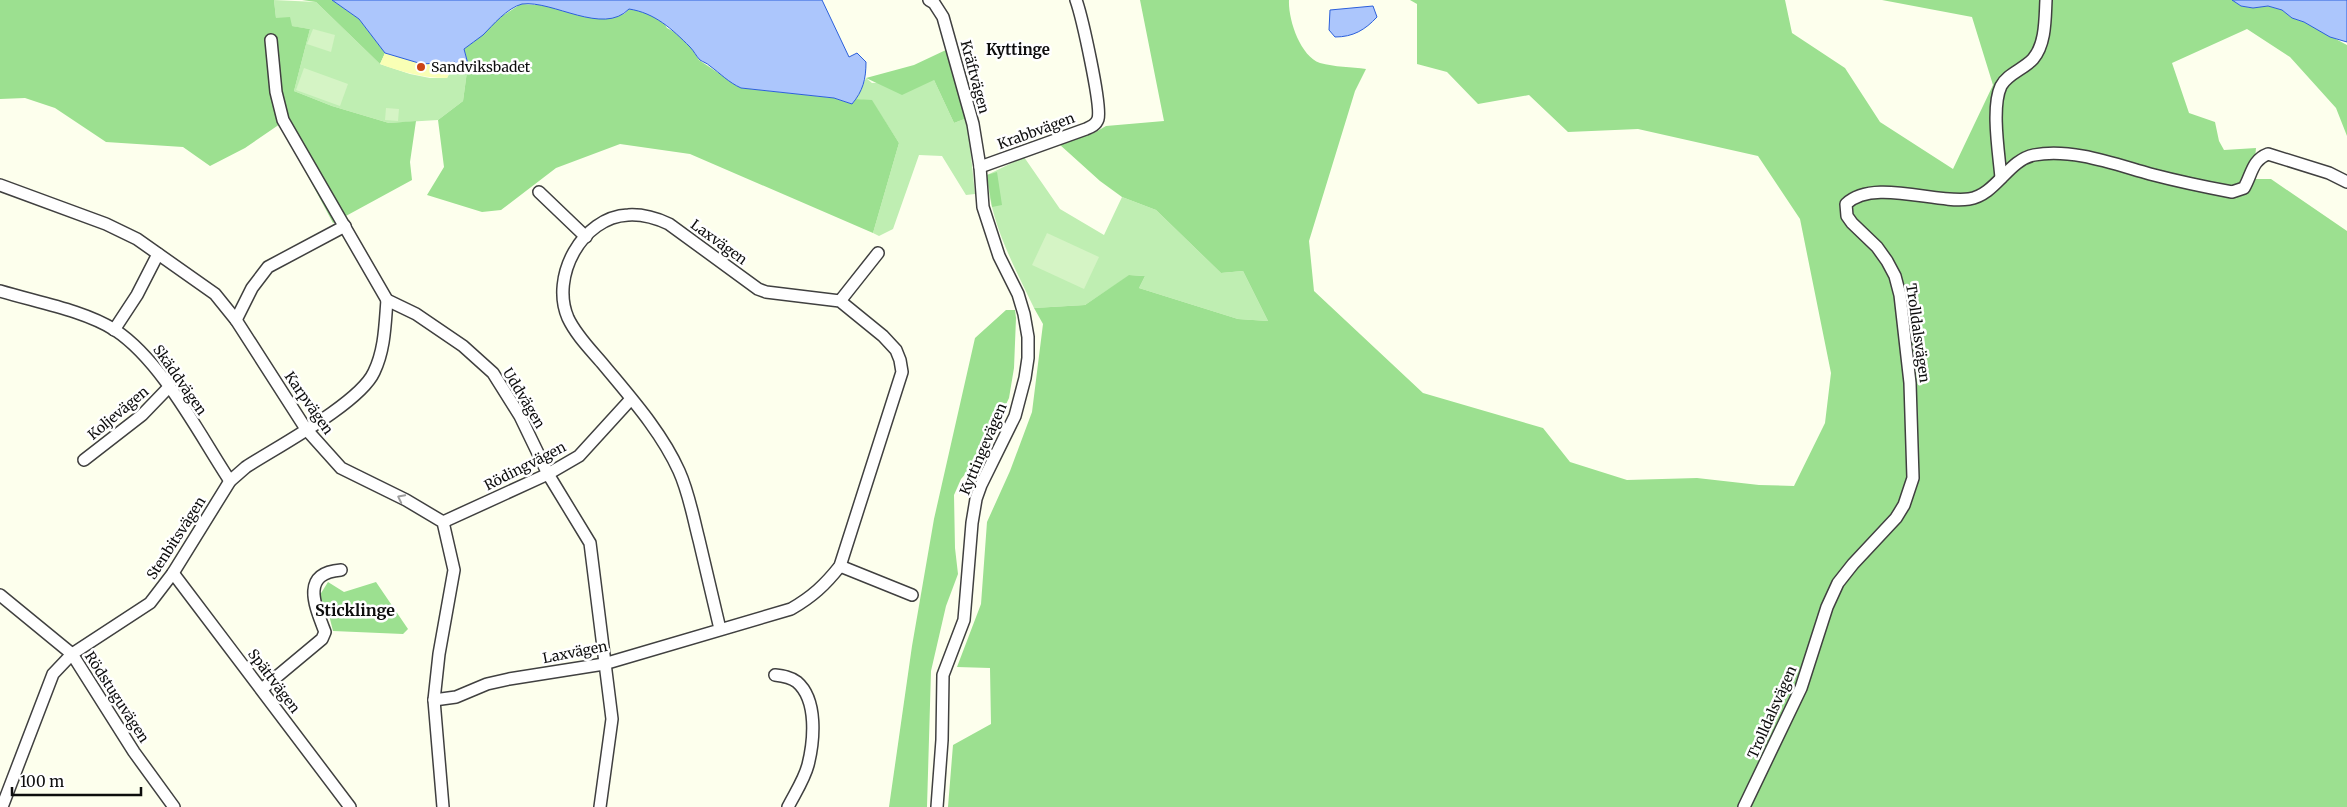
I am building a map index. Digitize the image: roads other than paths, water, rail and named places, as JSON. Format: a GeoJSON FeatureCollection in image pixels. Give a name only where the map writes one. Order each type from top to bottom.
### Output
{"type":"FeatureCollection","features":[{"type":"Feature","properties":{"kind":"street","name":"Krabbvägen"},"geometry":{"type":"LineString","coordinates":[[980,167],[1086,129],[1094,125],[1098,120],[1096,92],[1076,0]]}},
{"type":"Feature","properties":{"kind":"street"},"geometry":{"type":"LineString","coordinates":[[2002,178],[1998,143],[1998,93],[2002,83],[2034,59],[2044,35],[2046,0]]}},
{"type":"Feature","properties":{"kind":"street","name":"Kräftvägen"},"geometry":{"type":"LineString","coordinates":[[933,1],[943,17],[973,124],[980,167]]}},
{"type":"Feature","properties":{"kind":"street"},"geometry":{"type":"LineString","coordinates":[[271,40],[276,92],[283,120],[387,300]]}},
{"type":"Feature","properties":{"kind":"street","name":"Trolldalsvägen"},"geometry":{"type":"LineString","coordinates":[[1744,807],[1801,688],[1827,607],[1838,583],[1896,518],[1904,505],[1914,478],[1910,383],[1900,294],[1895,276],[1887,261],[1877,246],[1852,223],[1847,216],[1846,204],[1859,196],[1882,193],[1914,194],[1944,199],[1970,199],[1982,194],[2023,160],[2033,155],[2066,154],[2232,192],[2244,188],[2255,163],[2261,156],[2268,154],[2329,173],[2347,182]]}},
{"type":"Feature","properties":{"kind":"street","name":"Kyttingevägen"},"geometry":{"type":"LineString","coordinates":[[937,807],[942,740],[943,675],[964,620],[972,523],[976,499],[1015,416],[1028,358],[1024,314],[1018,294],[997,249],[983,207],[980,167]]}},
{"type":"Feature","properties":{"kind":"street","name":"Karpvägen"},"geometry":{"type":"LineString","coordinates":[[0,185],[106,224],[137,239],[215,294],[236,320],[306,429],[341,468],[406,500],[443,522]]}},
{"type":"Feature","properties":{"kind":"street"},"geometry":{"type":"LineString","coordinates":[[539,192],[586,237]]}},
{"type":"Feature","properties":{"kind":"street","name":"Laxvägen"},"geometry":{"type":"LineString","coordinates":[[434,700],[456,697],[487,684],[509,679],[604,664],[791,609],[824,587],[840,566],[902,372],[896,350],[884,336],[840,301],[780,295],[758,289],[685,235],[655,218],[627,215],[613,218],[600,225],[586,237],[569,261],[564,276],[563,302],[573,329],[657,432],[680,472],[688,496],[720,629]]}},
{"type":"Feature","properties":{"kind":"street"},"geometry":{"type":"LineString","coordinates":[[236,320],[252,288],[268,267],[345,226]]}},
{"type":"Feature","properties":{"kind":"street"},"geometry":{"type":"LineString","coordinates":[[840,301],[878,253]]}},
{"type":"Feature","properties":{"kind":"street"},"geometry":{"type":"LineString","coordinates":[[114,330],[138,294],[158,254]]}},
{"type":"Feature","properties":{"kind":"street","name":"Skäddvägen"},"geometry":{"type":"LineString","coordinates":[[0,291],[77,314],[114,330],[141,350],[169,387],[230,481]]}},
{"type":"Feature","properties":{"kind":"street","name":"Stenbitsvägen"},"geometry":{"type":"LineString","coordinates":[[2,807],[53,674],[72,654],[150,603],[173,573],[230,481],[246,468],[357,396],[373,374],[384,340],[387,300]]}},
{"type":"Feature","properties":{"kind":"street","name":"Uddvägen"},"geometry":{"type":"LineString","coordinates":[[387,300],[416,314],[463,346],[487,367],[520,416],[548,474],[590,543],[612,720],[600,807]]}},
{"type":"Feature","properties":{"kind":"street","name":"Koljevägen"},"geometry":{"type":"LineString","coordinates":[[84,460],[142,415],[169,387]]}},
{"type":"Feature","properties":{"kind":"street","name":"Rödingvägen"},"geometry":{"type":"LineString","coordinates":[[443,522],[548,474],[579,456],[631,400]]}},
{"type":"Feature","properties":{"kind":"street"},"geometry":{"type":"LineString","coordinates":[[443,522],[454,570],[439,654],[434,700],[443,807]]}},
{"type":"Feature","properties":{"kind":"street"},"geometry":{"type":"LineString","coordinates":[[840,566],[912,596]]}},
{"type":"Feature","properties":{"kind":"street"},"geometry":{"type":"LineString","coordinates":[[262,689],[322,639],[325,632],[312,593],[315,584],[322,576],[331,571],[341,570]]}},
{"type":"Feature","properties":{"kind":"street","name":"Spättvägen"},"geometry":{"type":"LineString","coordinates":[[173,573],[350,807]]}},
{"type":"Feature","properties":{"kind":"street","name":"Rödstuguvägen"},"geometry":{"type":"LineString","coordinates":[[0,595],[72,654],[134,752],[174,807]]}},
{"type":"Feature","properties":{"kind":"street"},"geometry":{"type":"LineString","coordinates":[[775,675],[789,677],[801,686],[808,699],[813,724],[808,765],[788,807]]}},
{"type":"Feature","properties":{"kind":"water"},"geometry":{"type":"Polygon","coordinates":[[[332,0],[822,0],[849,57],[857,53],[866,62],[865,74],[863,85],[852,104],[834,98],[741,88],[700,60],[677,34],[647,14],[629,9],[618,16],[606,19],[592,18],[534,4],[522,4],[511,9],[483,35],[464,49],[468,64],[456,66],[455,62],[422,64],[385,53],[359,19],[332,0]]]}},
{"type":"Feature","properties":{"kind":"water"},"geometry":{"type":"Polygon","coordinates":[[[2232,0],[2347,0],[2347,42],[2330,37],[2304,22],[2292,18],[2282,10],[2268,6],[2253,8],[2241,6],[2232,0]]]}},
{"type":"Feature","properties":{"kind":"water"},"geometry":{"type":"Polygon","coordinates":[[[1373,6],[1377,17],[1358,32],[1347,36],[1335,37],[1329,30],[1330,10],[1373,6]]]}},
{"type":"Feature","properties":{"kind":"place","name":"Sandviksbadet"},"geometry":{"type":"Point","coordinates":[421,67]}},
{"type":"Feature","properties":{"kind":"district","name":"Kyttinge"},"geometry":{"type":"Point","coordinates":[1018,49]}},
{"type":"Feature","properties":{"kind":"district","name":"Sticklinge"},"geometry":{"type":"Point","coordinates":[355,610]}}]}
